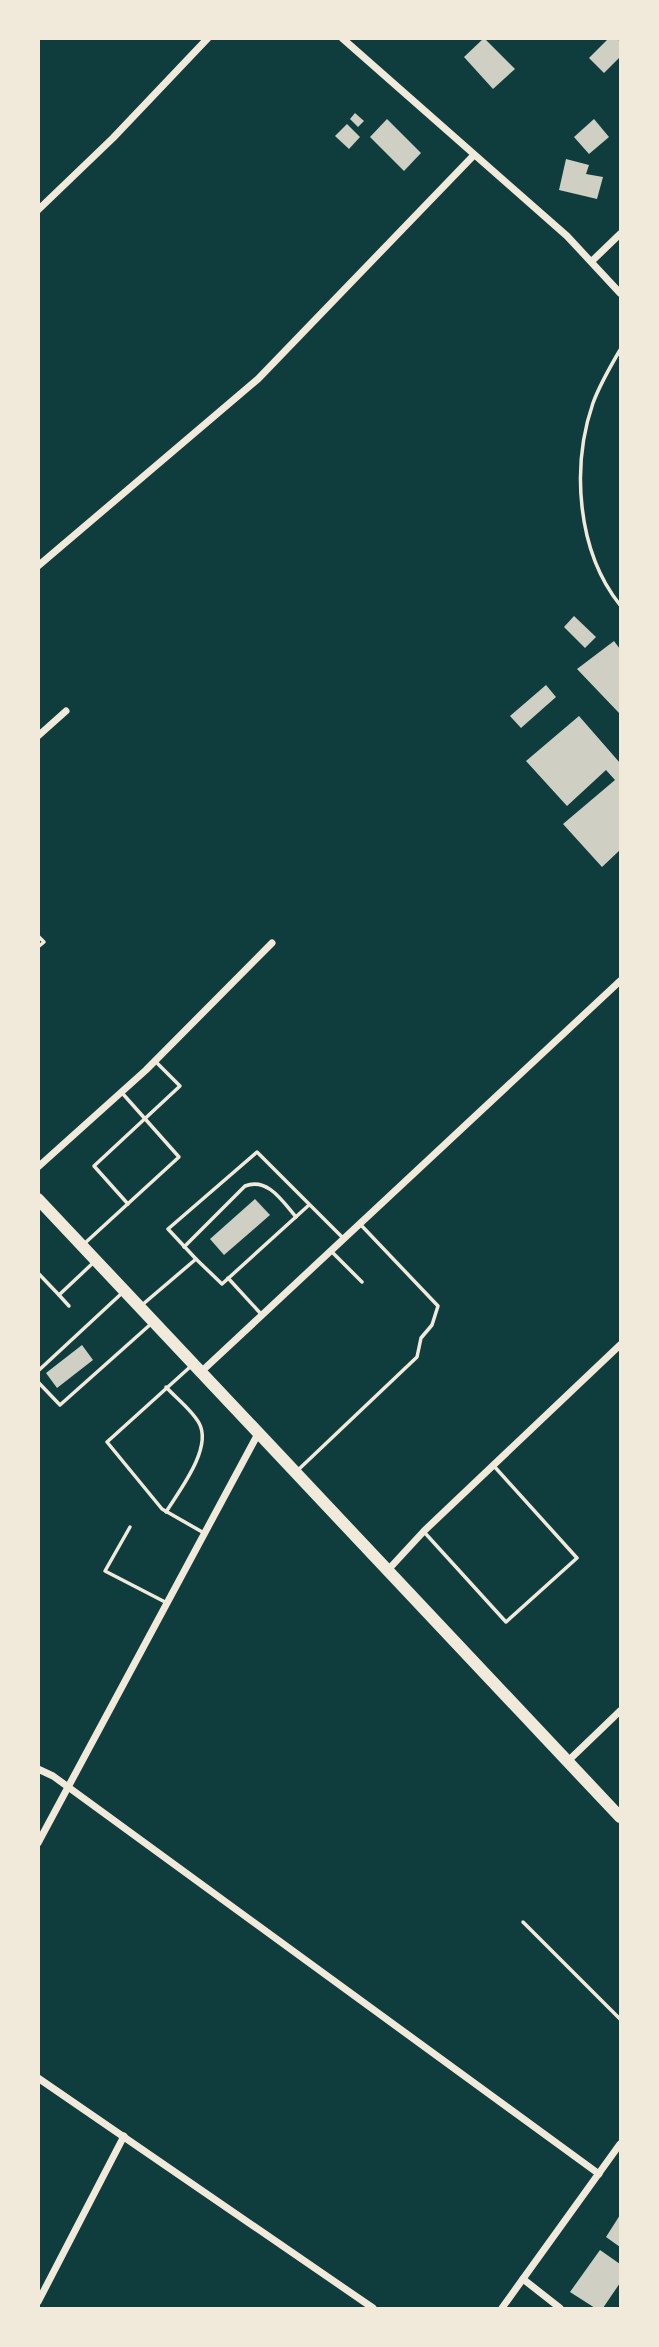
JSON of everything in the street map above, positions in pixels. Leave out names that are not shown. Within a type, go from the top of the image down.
[{"type":"main road","points":[[40,1204],[83,1245],[621,1817]]},
{"type":"street","points":[[38,210],[113,138],[208,38]]},
{"type":"street","points":[[342,38],[567,236],[621,293]]},
{"type":"street","points":[[38,566],[258,379],[474,155]]},
{"type":"street","points":[[592,261],[621,234]]},
{"type":"street","points":[[38,736],[66,711]]},
{"type":"street","points":[[38,1167],[155,1061],[272,943]]},
{"type":"street","points":[[198,1367],[262,1315],[621,981]]},
{"type":"street","points":[[388,1570],[424,1531],[621,1345]]},
{"type":"street","points":[[38,1843],[169,1604],[259,1432]]},
{"type":"street","points":[[568,1761],[621,1711]]},
{"type":"street","points":[[38,1769],[68,1788],[598,2174]]},
{"type":"street","points":[[38,2078],[373,2308]]},
{"type":"street","points":[[38,2302],[124,2136]]},
{"type":"street","points":[[502,2308],[621,2144]]},
{"type":"street","points":[[523,2279],[560,2308]]},
{"type":"lane","points":[[620,602],[593,554],[581,494],[581,465],[584,437],[593,405],[601,384],[621,351]]},
{"type":"lane","points":[[38,936],[44,942],[38,947]]},
{"type":"lane","points":[[128,1204],[94,1166],[180,1086],[155,1061]]},
{"type":"lane","points":[[83,1245],[179,1157],[121,1092]]},
{"type":"lane","points":[[309,1205],[222,1284],[168,1229],[257,1152],[344,1239]]},
{"type":"lane","points":[[184,1247],[250,1184],[261,1184],[271,1189],[296,1217]]},
{"type":"lane","points":[[296,1471],[417,1357],[421,1338],[432,1325],[438,1306],[360,1224]]},
{"type":"lane","points":[[331,1251],[362,1282]]},
{"type":"lane","points":[[140,1306],[196,1259]]},
{"type":"lane","points":[[59,1295],[97,1260]]},
{"type":"lane","points":[[38,1273],[69,1306]]},
{"type":"lane","points":[[228,1278],[262,1315]]},
{"type":"lane","points":[[38,1371],[126,1291]]},
{"type":"lane","points":[[38,1382],[60,1405],[154,1321]]},
{"type":"lane","points":[[198,1367],[166,1387],[107,1442],[166,1512],[206,1534]]},
{"type":"lane","points":[[166,1387],[200,1424],[203,1438],[202,1451],[166,1512]]},
{"type":"lane","points":[[424,1531],[506,1622],[578,1558],[494,1465]]},
{"type":"lane","points":[[131,1527],[106,1571],[169,1604]]},
{"type":"lane","points":[[523,1922],[621,2018]]},
{"type":"building","points":[[484,38],[515,69],[493,89],[464,57]]},
{"type":"building","points":[[609,38],[617,38],[620,42],[620,57],[604,73],[589,58]]},
{"type":"building","points":[[355,113],[364,121],[358,127],[350,119]]},
{"type":"building","points":[[387,119],[421,153],[404,171],[370,137]]},
{"type":"building","points":[[594,119],[609,137],[589,154],[574,137]]},
{"type":"building","points":[[347,124],[360,137],[349,149],[335,136]]},
{"type":"building","points":[[566,159],[589,165],[586,174],[603,177],[597,199],[559,190]]},
{"type":"building","points":[[574,616],[596,637],[585,648],[564,627]]},
{"type":"building","points":[[614,641],[620,649],[620,714],[577,669]]},
{"type":"building","points":[[546,685],[556,697],[521,728],[510,716]]},
{"type":"building","points":[[579,716],[620,763],[620,850],[602,867],[563,824],[615,780],[606,770],[567,806],[526,761]]},
{"type":"building","points":[[255,1199],[270,1215],[224,1255],[210,1239]]},
{"type":"building","points":[[82,1345],[93,1360],[57,1388],[46,1373]]},
{"type":"building","points":[[620,2215],[620,2247],[606,2237]]},
{"type":"building","points":[[600,2250],[620,2264],[620,2283],[603,2308],[595,2308],[570,2292]]}]
